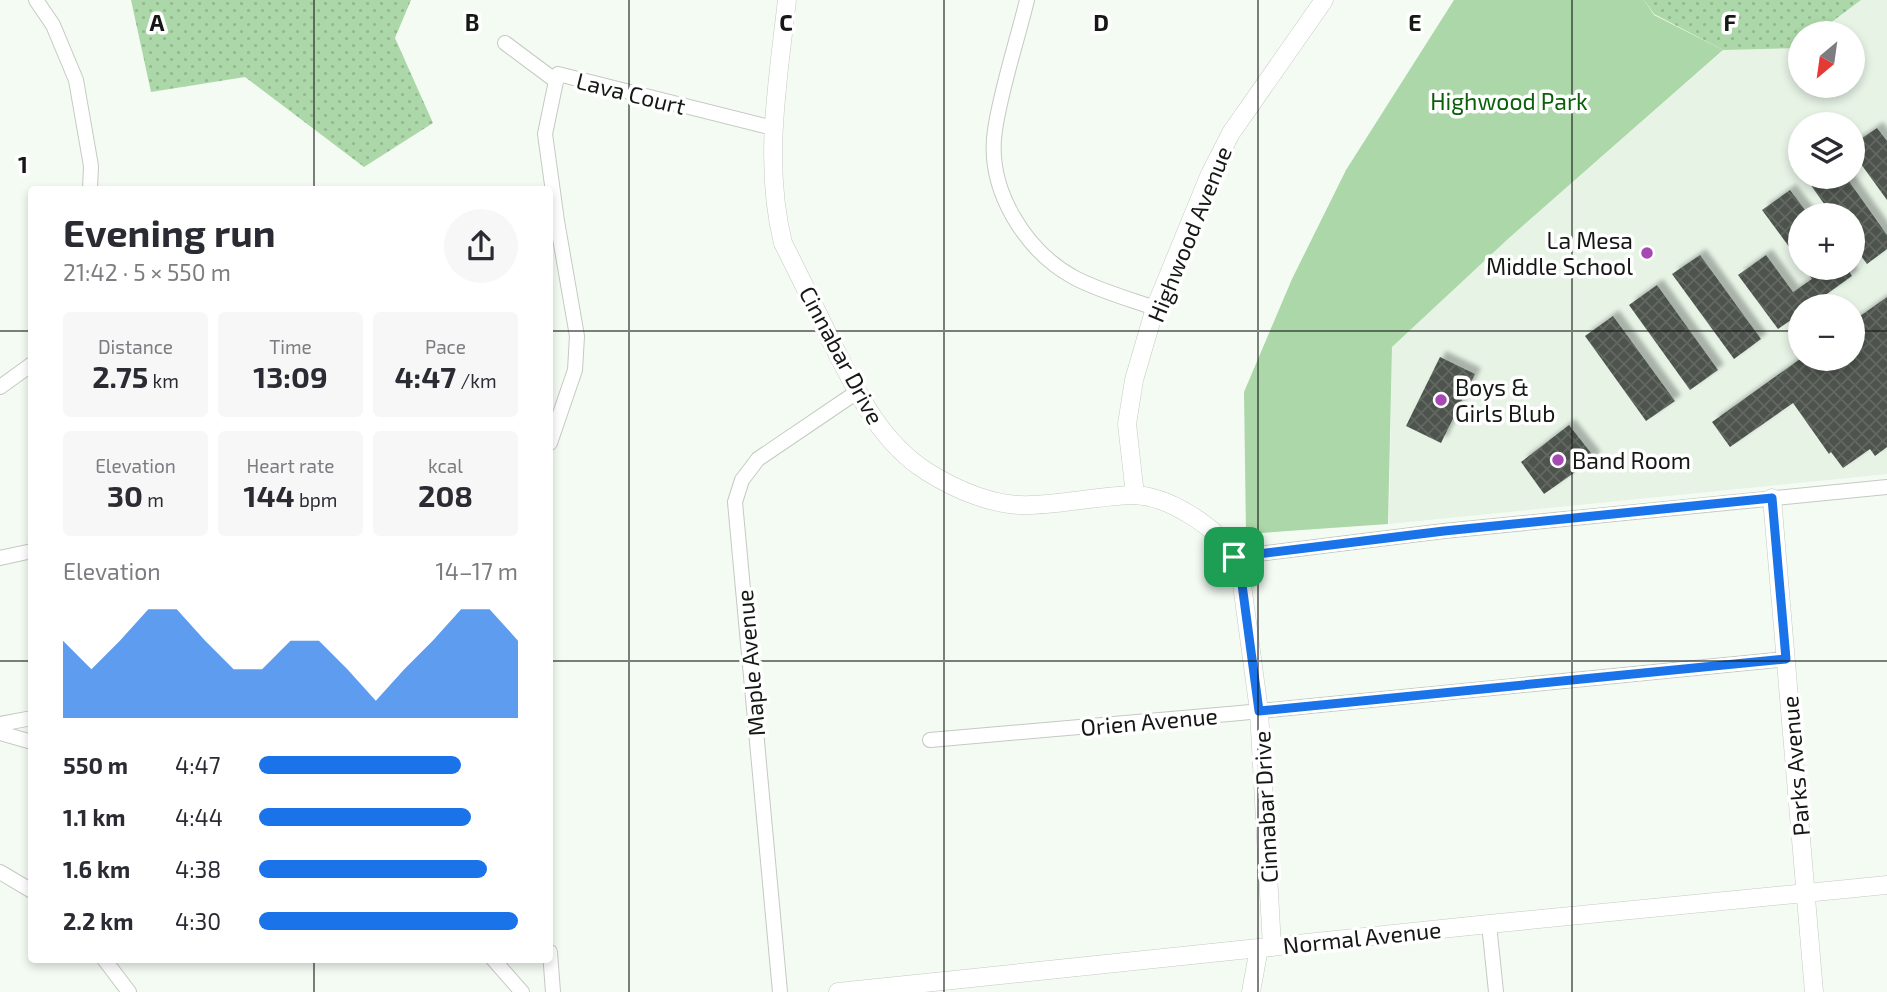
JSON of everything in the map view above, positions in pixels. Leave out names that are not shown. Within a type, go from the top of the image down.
[{"type":"street","points":[[36,0],[53,25],[76,80],[90,166],[90,186]]},
{"type":"street","name":"Cinnabar Drive","points":[[787,0],[773,128],[777,220],[783,243],[857,391],[876,423],[906,456],[925,470],[964,491],[985,498],[1030,505],[1135,495],[1164,503],[1191,516],[1220,538],[1234,557],[1241,577],[1259,711],[1265,948],[1251,992]]},
{"type":"street","points":[[1027,0],[995,131],[996,167],[1006,201],[1023,232],[1059,268],[1090,285],[1156,308]]},
{"type":"street","name":"Highwood Avenue","points":[[1135,495],[1127,424],[1134,380],[1156,308],[1210,174],[1231,133],[1324,0]]},
{"type":"street","name":"Lava Court","points":[[505,43],[556,81],[558,74],[773,128]]},
{"type":"street","points":[[552,186],[545,134],[556,81]]},
{"type":"street","points":[[553,191],[577,336],[575,370],[553,434]]},
{"type":"street","points":[[0,387],[28,367]]},
{"type":"street","name":"Maple Avenue","points":[[780,992],[735,502],[742,480],[758,459],[857,391]]},
{"type":"street","points":[[1234,557],[1444,531],[1887,487]]},
{"type":"street","name":"Parks Avenue","points":[[1772,498],[1814,992]]},
{"type":"street","points":[[0,558],[28,552]]},
{"type":"street","name":"Orien Avenue","points":[[930,740],[1259,711],[1786,659]]},
{"type":"street","points":[[0,724],[28,719]]},
{"type":"street","points":[[0,733],[28,740]]},
{"type":"street","points":[[0,872],[28,889]]},
{"type":"street","name":"Normal Avenue","points":[[838,992],[1887,885]]},
{"type":"street","points":[[1489,924],[1496,992]]},
{"type":"street","points":[[107,963],[129,992]]},
{"type":"street","points":[[497,963],[522,992]]},
{"type":"street","points":[[551,963],[554,992]]},
{"type":"shaded area","name":"La Mesa Middle School","points":[[1861,0],[1887,0],[1887,474],[1389,524],[1392,347],[1509,238],[1725,49],[1788,47],[1788,98],[1866,98],[1866,21],[1833,21]]},
{"type":"green space","points":[[131,0],[411,0],[395,38],[433,123],[364,167],[245,77],[151,92]]},
{"type":"green space","name":"Highwood Park","points":[[1454,0],[1644,0],[1654,15],[1723,50],[1509,238],[1392,347],[1388,524],[1246,534],[1244,392],[1292,279],[1346,170]]},
{"type":"green space","points":[[1644,0],[1861,0],[1833,21],[1788,21],[1788,48],[1723,50],[1654,14]]},
{"type":"building","points":[[1877,128],[1887,141],[1887,200],[1865,170],[1865,136]]},
{"type":"building","points":[[1814,189],[1854,189],[1864,203],[1823,203]]},
{"type":"building","points":[[1790,190],[1800,203],[1788,203],[1788,245],[1762,210]]},
{"type":"building","points":[[1865,204],[1887,235],[1887,249],[1867,264]]},
{"type":"building","points":[[1700,255],[1761,339],[1734,359],[1672,274]]},
{"type":"building","points":[[1766,255],[1793,292],[1811,280],[1846,280],[1827,294],[1788,294],[1788,322],[1778,329],[1738,275]]},
{"type":"building","points":[[1657,285],[1718,370],[1690,390],[1629,305]]},
{"type":"building","points":[[1887,297],[1887,447],[1875,456],[1870,449],[1843,468],[1831,452],[1829,454],[1793,403],[1730,447],[1712,422],[1788,368],[1788,371],[1865,371],[1865,313]]},
{"type":"building","points":[[1613,316],[1675,401],[1646,421],[1585,336]]},
{"type":"building","name":"Boys & Girls Blub","points":[[1440,357],[1475,374],[1441,443],[1406,426]]},
{"type":"building","name":"Band Room","points":[[1569,425],[1595,458],[1544,494],[1521,462]]},
{"type":"place","name":"La Mesa Middle School","points":[[1647,253]]},
{"type":"place","name":"Boys & Girls Blub","points":[[1441,400]]},
{"type":"place","name":"Band Room","points":[[1558,460]]},
{"type":"route","points":[[1772,498],[1786,659],[1259,711],[1241,577],[1234,557],[1444,531],[1772,498]]}]
